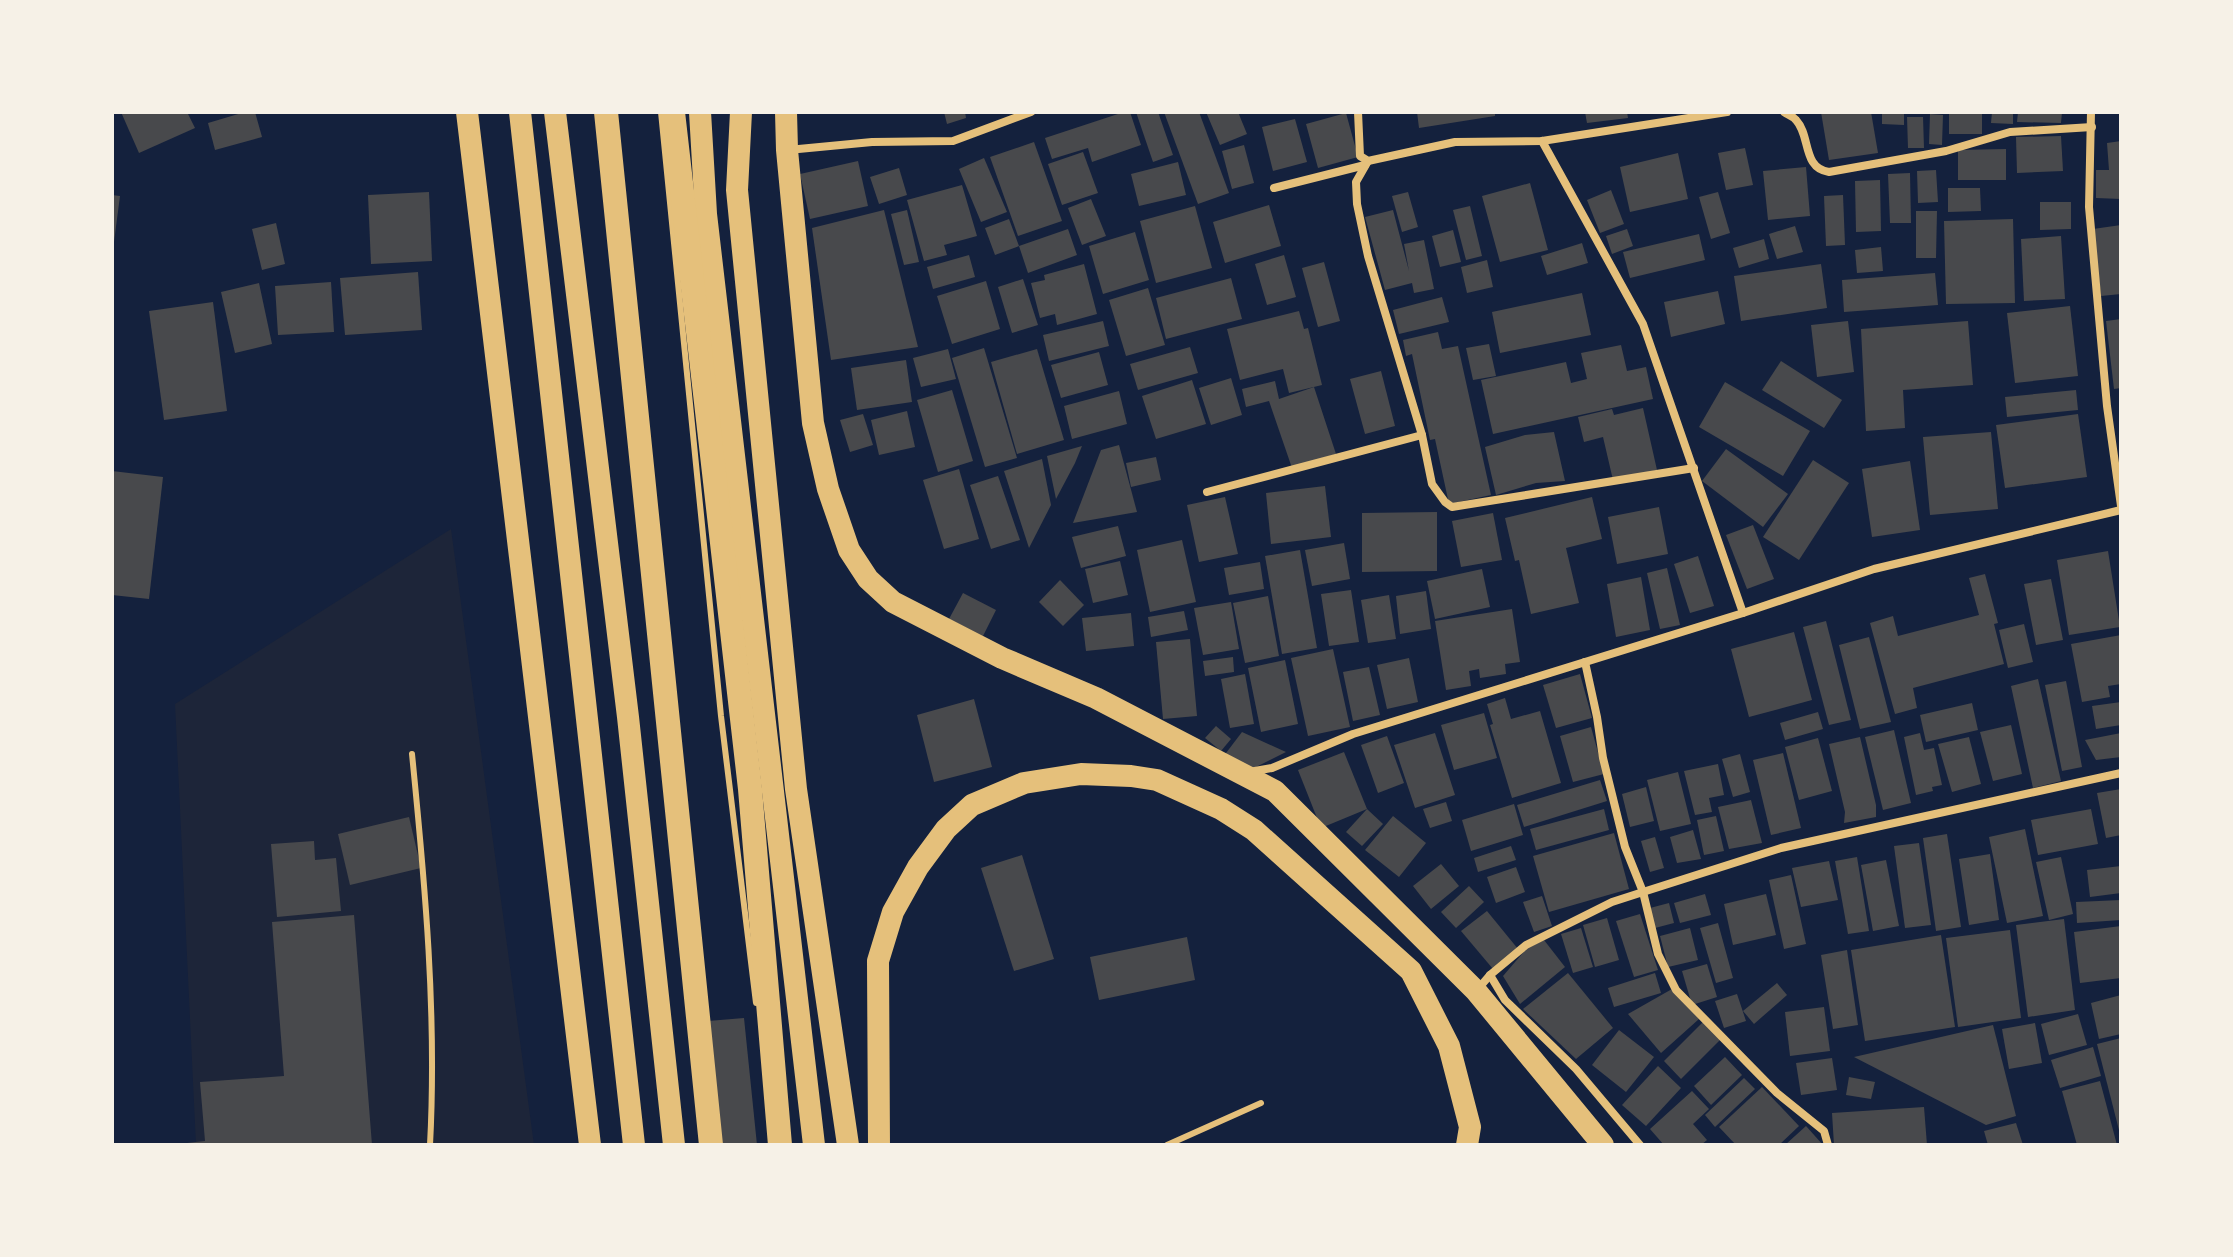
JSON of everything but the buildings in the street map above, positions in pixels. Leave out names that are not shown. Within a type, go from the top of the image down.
[{"type":"highway","points":[[467,112],[590,1145]]},
{"type":"highway","points":[[520,112],[634,1145]]},
{"type":"highway","points":[[555,112],[626,702],[674,1145]]},
{"type":"highway","points":[[606,112],[711,1145]]},
{"type":"highway","points":[[673,112],[750,789],[780,1145]]},
{"type":"highway","points":[[700,112],[706,214],[814,1145]]},
{"type":"highway","points":[[741,112],[737,190],[796,789],[848,1145]]},
{"type":"highway","points":[[786,112],[813,423],[828,489],[849,550],[868,579],[893,602],[1002,658],[1096,698],[1275,791],[1483,983],[1603,1145]]},
{"type":"highway","points":[[879,1145],[878,961],[893,912],[918,867],[946,829],[972,805],[1024,783],[1081,774],[1157,780],[1197,796],[1254,830],[1411,971],[1449,1046],[1470,1127],[1467,1145]]},
{"type":"street","points":[[1358,112],[1360,156],[1366,163]]},
{"type":"street","points":[[1274,188],[1455,142],[1542,141],[1727,112]]},
{"type":"street","points":[[1784,112],[1797,121],[1813,166],[1829,172],[1946,151],[2010,132],[2092,127]]},
{"type":"street","points":[[1241,774],[1272,768],[1353,734],[1874,569],[2121,508],[2107,406],[2089,207],[2091,112]]},
{"type":"street","points":[[787,150],[872,142],[953,141],[1027,113]]},
{"type":"street","points":[[1542,141],[1643,324],[1743,613]]},
{"type":"street","points":[[1366,163],[1356,182],[1368,256],[1422,435],[1432,484],[1445,502],[1452,507],[1694,468]]},
{"type":"street","points":[[1207,492],[1422,435]]},
{"type":"street","points":[[1585,662],[1621,832],[1643,892],[1658,954],[1676,990],[1777,1093],[1824,1131],[1828,1145]]},
{"type":"street","points":[[1640,1145],[1576,1069],[1505,1000],[1483,983],[1526,945],[1612,902],[1781,848],[2121,773]]},
{"type":"lane","points":[[661,112],[721,716],[757,1010]]},
{"type":"lane","points":[[612,254],[703,1145]]},
{"type":"lane","points":[[412,754],[425,883],[432,1039],[430,1145]]},
{"type":"lane","points":[[1167,1145],[1261,1103]]},
{"type":"shaded area","points":[[451,529],[534,1145],[196,1145],[175,704]]}]
